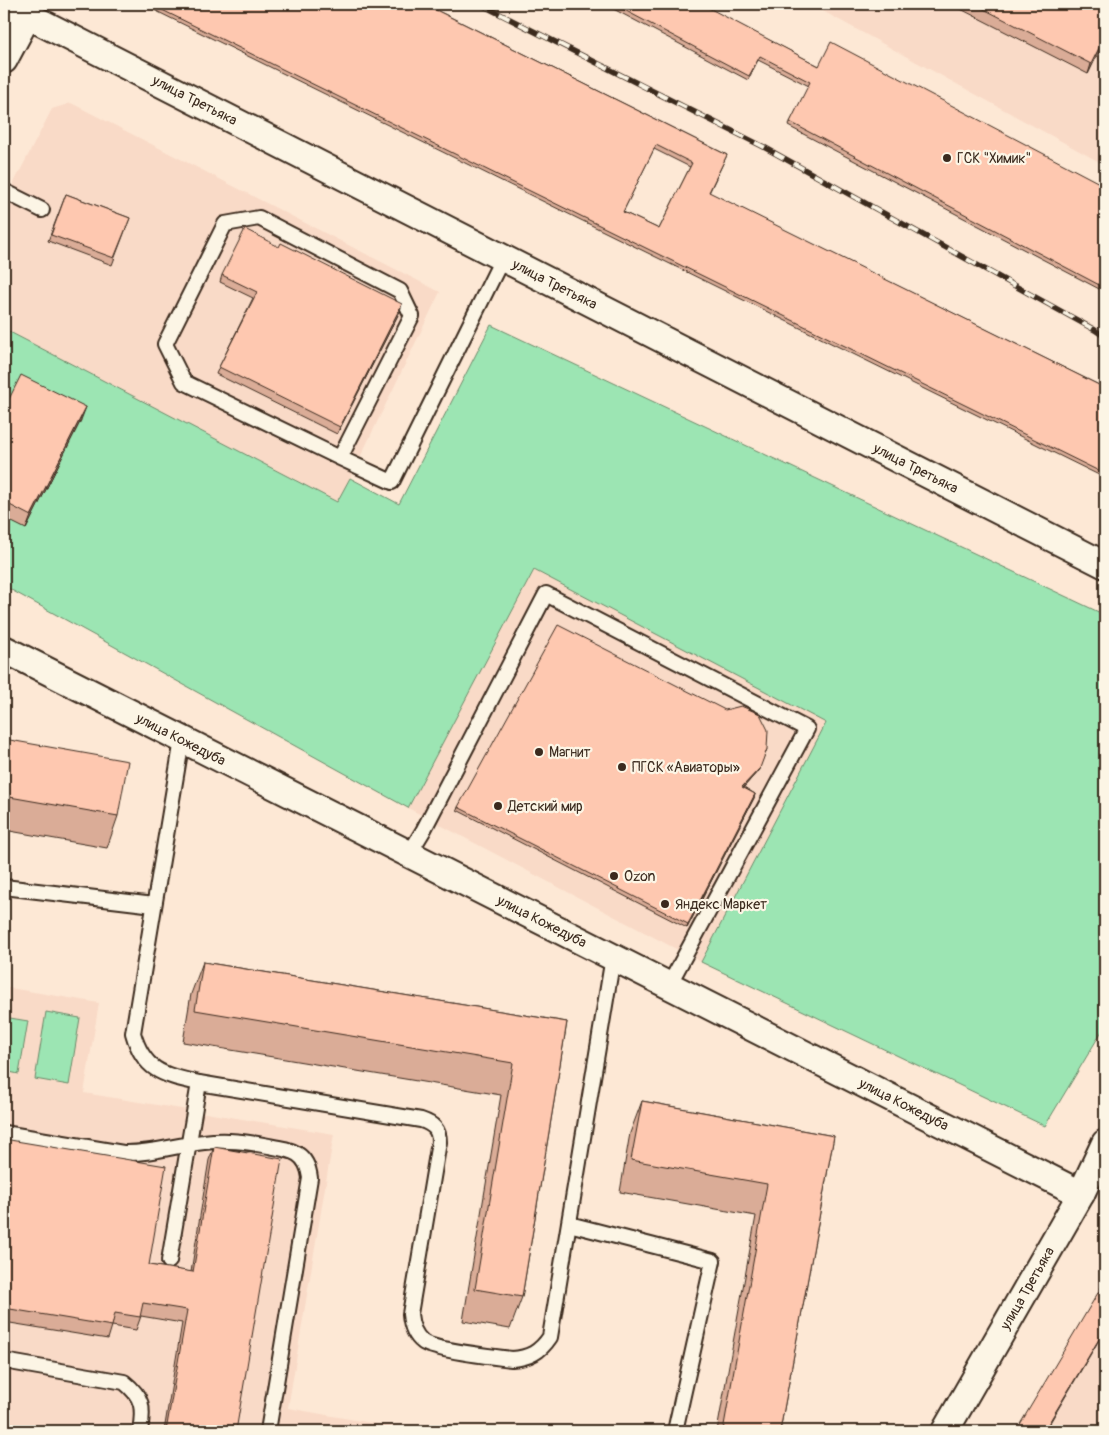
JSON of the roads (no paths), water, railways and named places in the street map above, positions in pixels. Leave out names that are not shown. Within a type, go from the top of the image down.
[{"type":"street","points":[[4,60],[16,9]]},
{"type":"street","name":"улица Третьяка","points":[[16,9],[1105,565]]},
{"type":"street","name":"улица Кожедуба","points":[[4,649],[1081,1194]]},
{"type":"street","name":"улица Третьяка","points":[[945,1431],[1081,1194],[1105,1142]]},
{"type":"lane","points":[[4,191],[42,210]]},
{"type":"lane","points":[[340,458],[412,316],[400,291],[259,218],[225,224],[165,344],[184,382],[340,458],[392,482],[503,258]]},
{"type":"lane","points":[[409,854],[423,831],[546,594],[807,729],[669,985]]},
{"type":"lane","points":[[182,740],[133,1033],[137,1048],[144,1059],[157,1071],[177,1078],[421,1120],[436,1128],[439,1134],[439,1142],[410,1314],[413,1330],[424,1343],[436,1347],[512,1359],[529,1356],[544,1346],[550,1337],[614,957]]},
{"type":"lane","points":[[4,887],[154,905]]},
{"type":"lane","points":[[169,1261],[199,1083]]},
{"type":"lane","points":[[4,1133],[123,1153],[155,1152],[189,1144],[235,1140],[288,1149],[298,1154],[305,1161],[309,1168],[310,1178],[268,1431]]},
{"type":"lane","points":[[569,1224],[713,1261],[675,1431]]},
{"type":"lane","points":[[4,1361],[124,1382],[134,1390],[141,1401],[142,1417],[140,1431]]},
{"type":"railway","points":[[480,4],[762,146],[1105,337]]},
{"type":"place","name":"ГСК \"Химик\"","points":[[947,158]]},
{"type":"place","name":"Магнит","points":[[539,752]]},
{"type":"place","name":"ПГСК «Авиаторы»","points":[[622,767]]},
{"type":"place","name":"Детский мир","points":[[498,806]]},
{"type":"place","name":"Ozon","points":[[614,876]]},
{"type":"place","name":"Яндекс Маркет","points":[[665,904]]}]
